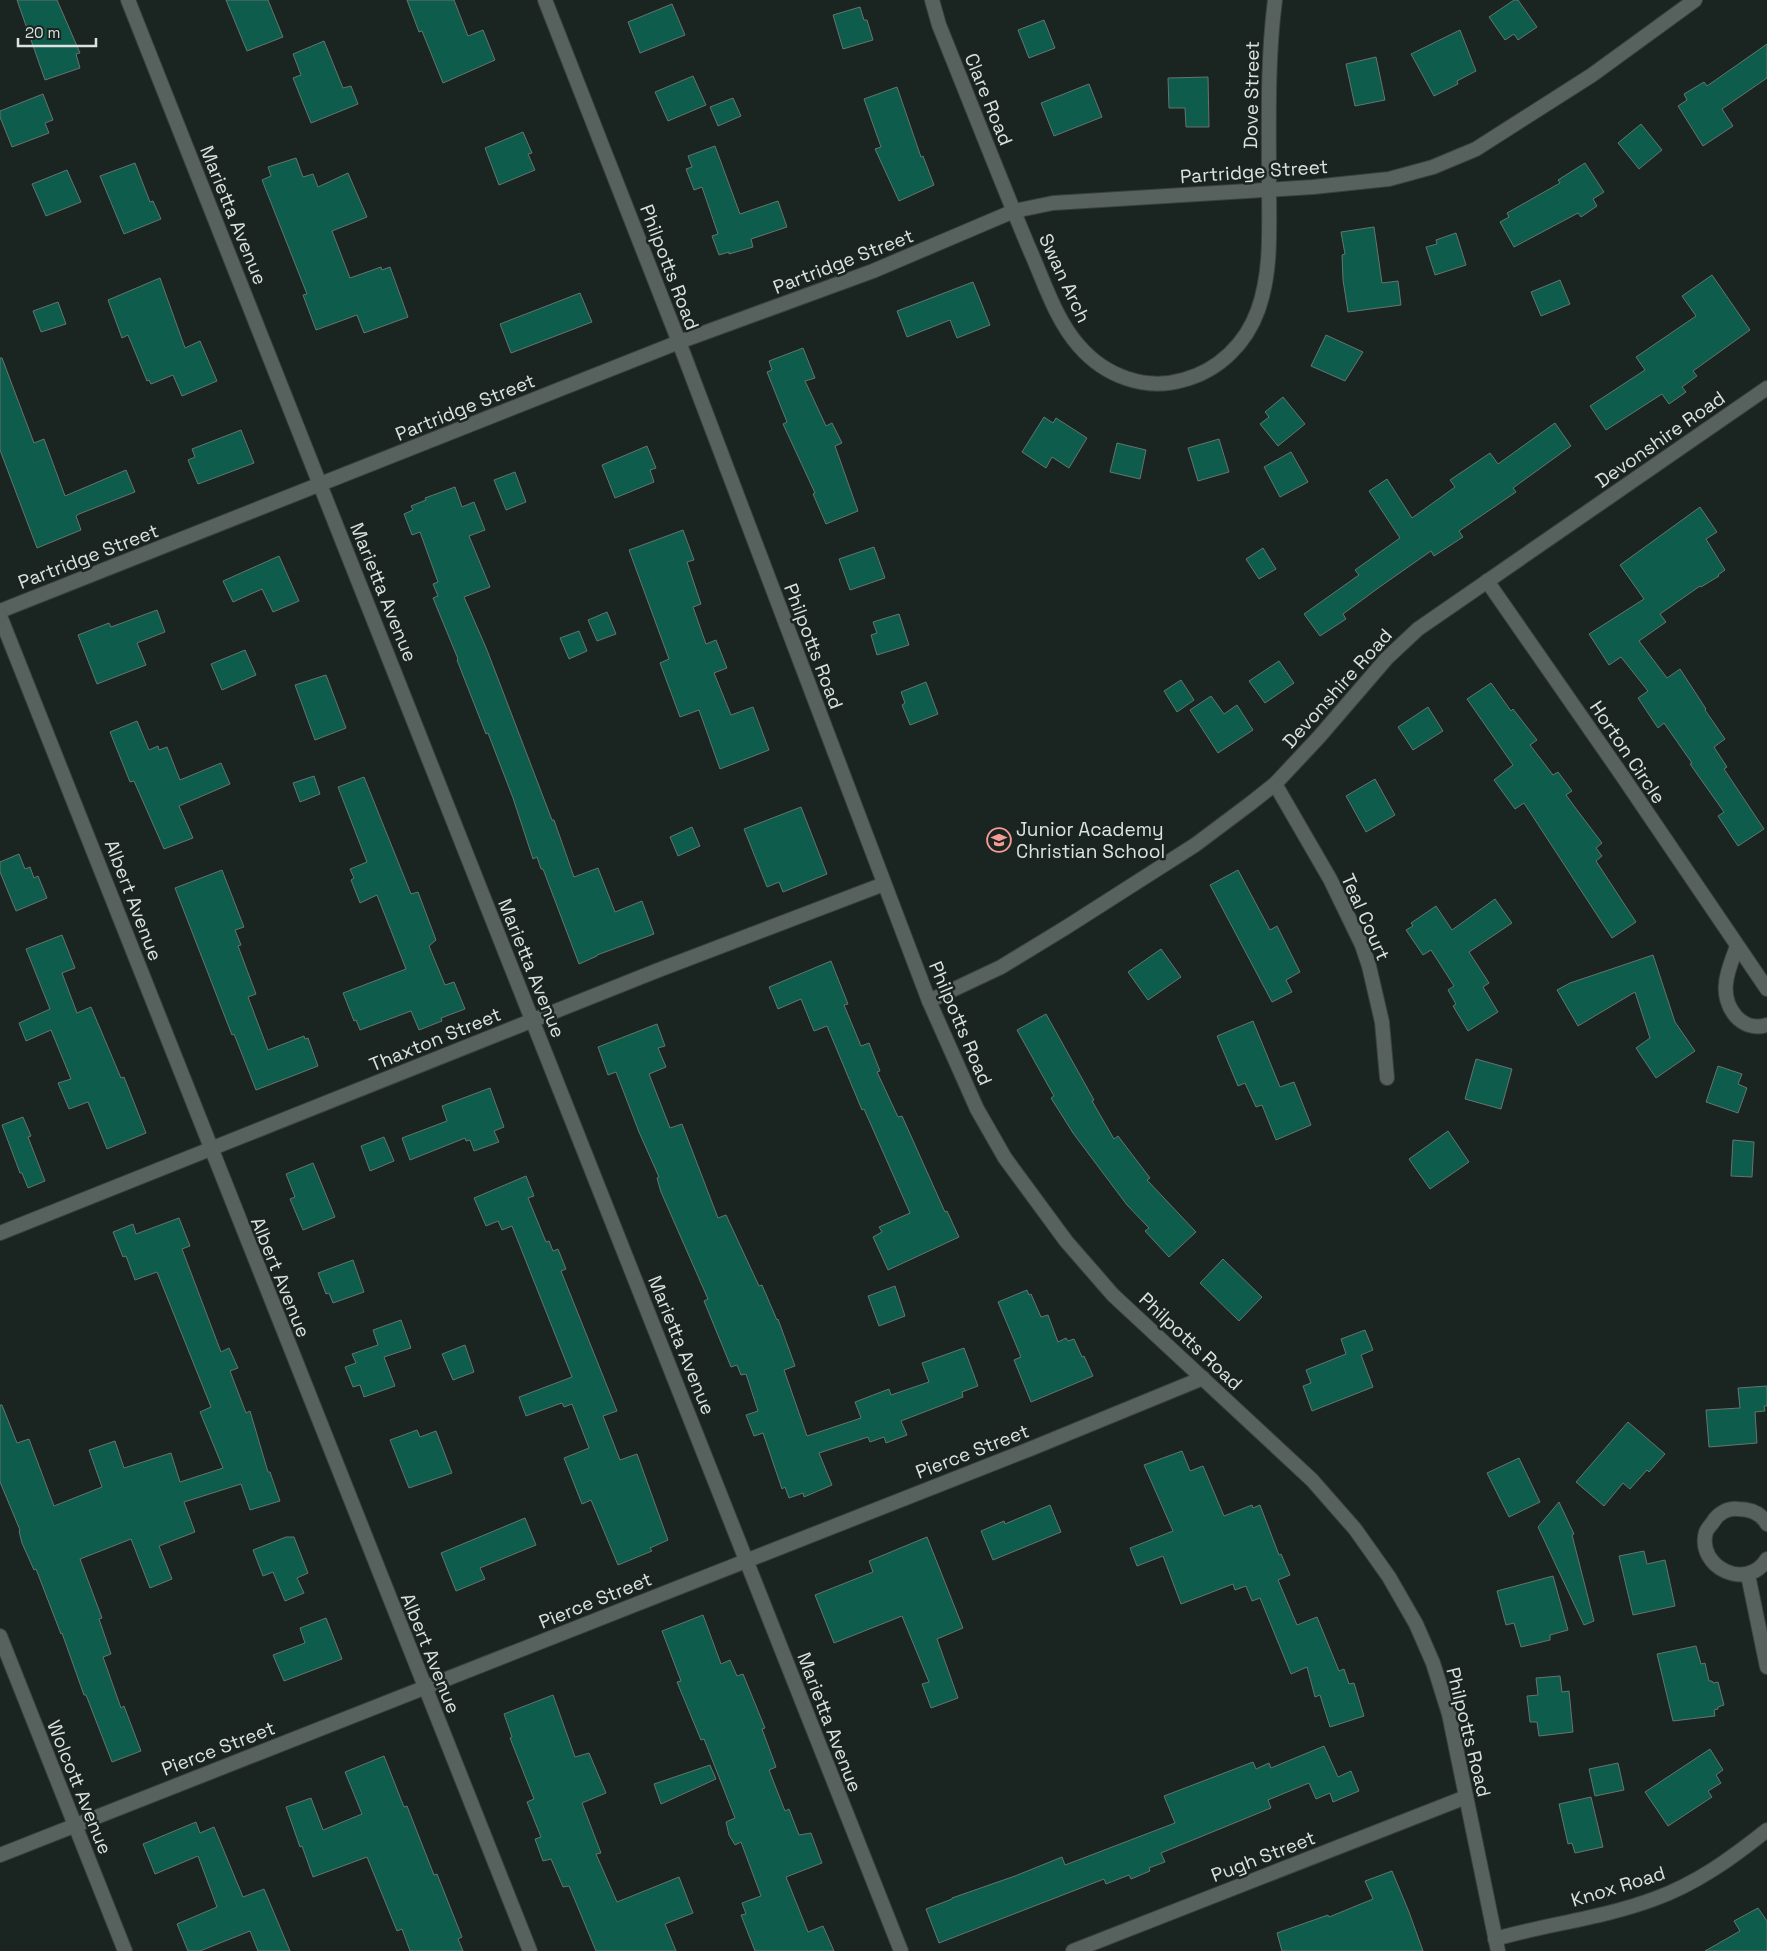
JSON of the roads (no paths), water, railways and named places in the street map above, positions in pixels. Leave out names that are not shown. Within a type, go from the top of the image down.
[{"type":"street","name":"Marietta Avenue","points":[[128,0],[901,1951]]},
{"type":"street","name":"Philpotts Road","points":[[544,0],[679,342],[929,1002],[977,1109],[1005,1158],[1066,1241],[1113,1295],[1312,1480],[1356,1529],[1389,1577],[1416,1624],[1433,1663],[1449,1714],[1497,1945]]},
{"type":"street","name":"Clare Road","points":[[932,0],[939,25],[1014,211]]},
{"type":"street","name":"Dove Street","points":[[1269,190],[1269,63],[1275,0]]},
{"type":"street","name":"Partridge Street","points":[[0,611],[679,342],[873,271],[1014,211],[1053,203],[1313,188],[1389,179],[1433,167],[1476,150],[1592,75],[1696,0]]},
{"type":"street","name":"Swan Arch","points":[[1014,211],[1061,322],[1080,347],[1104,368],[1125,379],[1148,384],[1182,381],[1209,371],[1228,356],[1244,336],[1257,312],[1265,285],[1269,234],[1269,190]]},
{"type":"street","name":"Devonshire Road","points":[[929,1002],[1000,967],[1195,845],[1275,784],[1320,737],[1387,658],[1418,629],[1767,389]]},
{"type":"street","name":"Horton Circle","points":[[1487,581],[1767,989]]},
{"type":"street","name":"Albert Avenue","points":[[0,616],[530,1951]]},
{"type":"street","name":"Teal Court","points":[[1275,784],[1330,880],[1362,945],[1382,1022],[1387,1078]]},
{"type":"street","name":"Thaxton Street","points":[[0,1233],[533,1020],[884,884]]},
{"type":"street","points":[[1737,946],[1726,983],[1727,1001],[1732,1012],[1741,1022],[1754,1027],[1767,1025]]},
{"type":"street","name":"Pierce Street","points":[[0,1855],[1030,1449],[1203,1378]]},
{"type":"street","points":[[1767,1524],[1764,1518],[1749,1509],[1731,1508],[1716,1517],[1706,1532],[1706,1550],[1715,1565],[1730,1574],[1748,1575],[1763,1566],[1767,1559]]},
{"type":"street","points":[[1748,1575],[1767,1666]]},
{"type":"street","name":"Wolcott Avenue","points":[[0,1636],[125,1951]]},
{"type":"street","name":"Pugh Street","points":[[1073,1951],[1466,1797]]},
{"type":"street","name":"Knox Road","points":[[1497,1945],[1655,1899],[1689,1884],[1728,1860],[1767,1830]]},
{"type":"place","name":"Junior Academy Christian School","points":[[999,840]]}]
